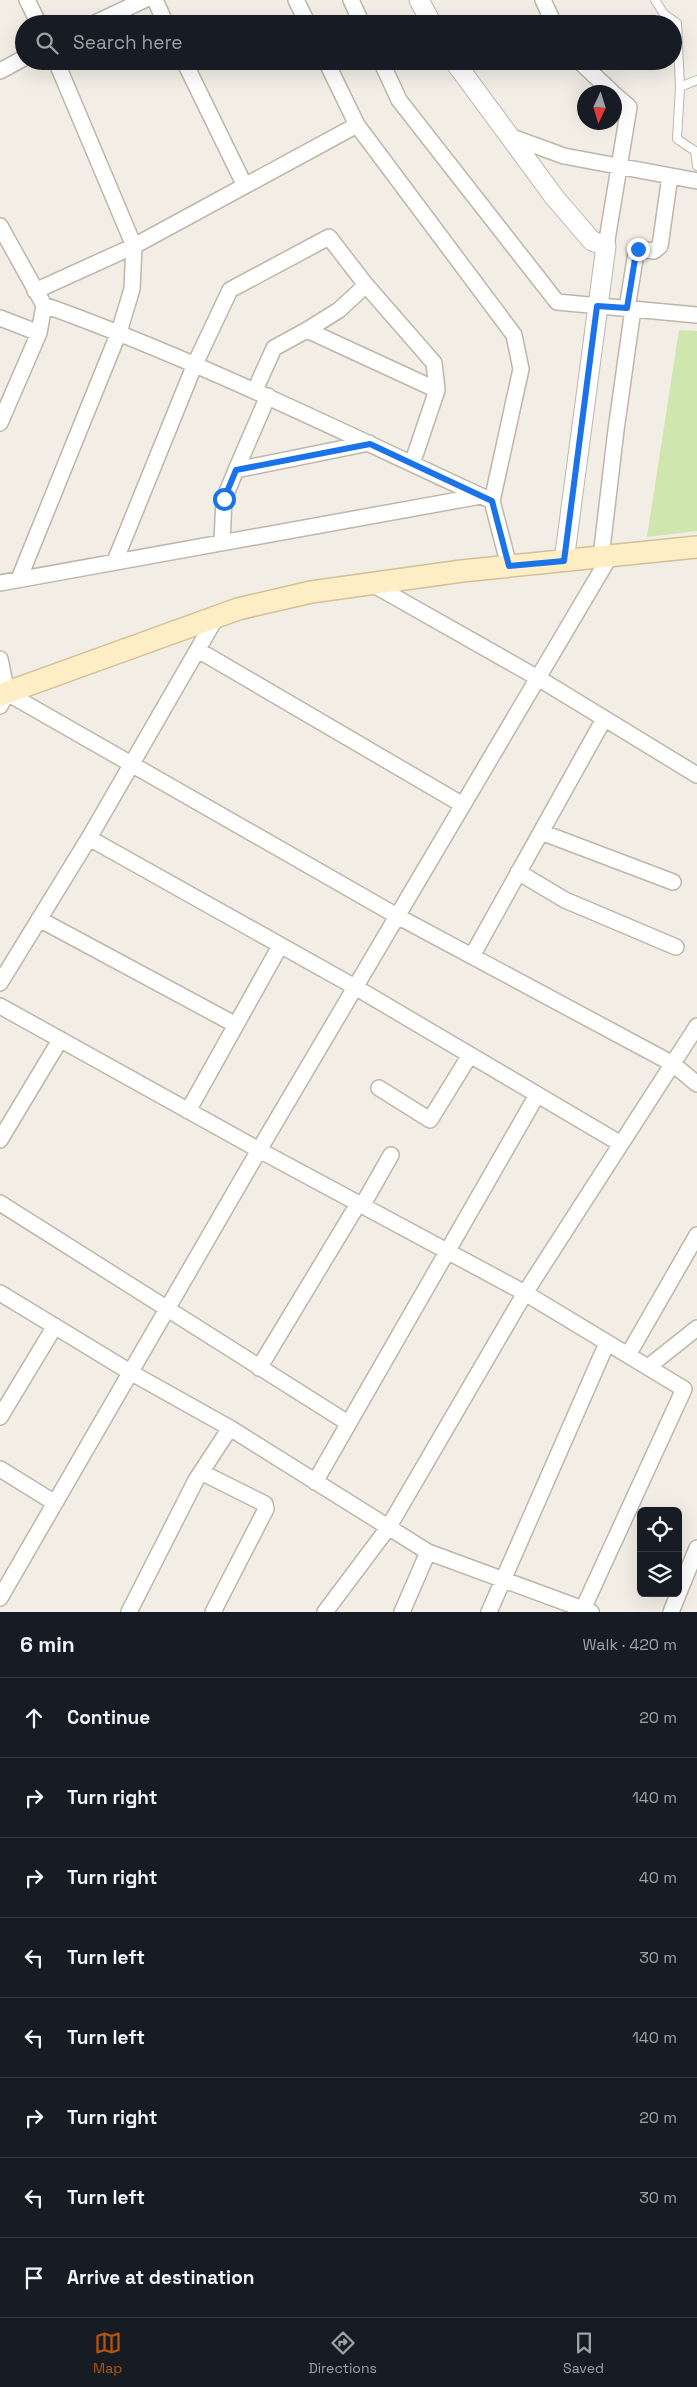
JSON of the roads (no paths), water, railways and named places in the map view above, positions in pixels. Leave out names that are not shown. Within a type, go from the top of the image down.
[{"type":"main road","points":[[2,698],[217,616],[238,609],[310,592],[509,566],[697,547]]},
{"type":"street","points":[[27,0],[34,15]]},
{"type":"street","points":[[113,15],[144,0]]},
{"type":"street","points":[[155,0],[162,15]]},
{"type":"street","points":[[296,0],[304,15]]},
{"type":"street","points":[[351,0],[358,15]]},
{"type":"street","points":[[419,0],[427,15]]},
{"type":"street","points":[[543,0],[550,15]]},
{"type":"street","points":[[0,72],[15,63]]},
{"type":"street","points":[[19,579],[119,332],[132,289],[134,246],[60,70]]},
{"type":"street","points":[[188,70],[244,184]]},
{"type":"street","points":[[330,70],[357,125],[514,335],[522,368],[487,498],[509,566]]},
{"type":"street","points":[[384,70],[399,100],[557,302],[697,315]]},
{"type":"street","points":[[461,70],[531,168],[592,241],[606,246]]},
{"type":"street","points":[[589,70],[605,85]]},
{"type":"street","points":[[564,561],[597,306],[629,107],[622,100]]},
{"type":"street","points":[[35,291],[134,246],[244,184],[357,125]]},
{"type":"street","points":[[509,136],[564,156],[697,181]]},
{"type":"street","points":[[0,1598],[259,1150],[538,678],[606,557],[616,430],[636,253],[638,249],[654,251],[660,246],[670,176]]},
{"type":"street","points":[[0,226],[44,305],[119,332],[262,393],[487,498]]},
{"type":"street","points":[[115,561],[194,364],[230,290],[329,237],[366,285],[434,363],[437,390],[412,464]]},
{"type":"street","points":[[222,542],[224,499],[236,470],[262,393],[274,348],[339,310],[366,285]]},
{"type":"street","points":[[0,423],[4,401],[39,333],[44,305]]},
{"type":"street","points":[[0,318],[39,333]]},
{"type":"street","points":[[307,330],[437,390]]},
{"type":"street","points":[[236,470],[370,444]]},
{"type":"street","points":[[0,583],[222,542],[487,498]]},
{"type":"street","points":[[372,584],[538,678],[697,776]]},
{"type":"street","points":[[0,983],[89,838],[217,616]]},
{"type":"street","points":[[198,650],[463,805]]},
{"type":"street","points":[[0,658],[2,698],[132,764],[397,916],[672,1064],[697,1084]]},
{"type":"street","points":[[472,956],[604,719]]},
{"type":"street","points":[[541,832],[673,882]]},
{"type":"street","points":[[89,838],[355,987],[621,1144]]},
{"type":"street","points":[[518,872],[565,900],[676,947]]},
{"type":"street","points":[[39,919],[236,1025]]},
{"type":"street","points":[[188,1111],[280,946]]},
{"type":"street","points":[[0,1006],[259,1150],[525,1293],[691,1392],[585,1611],[428,1552],[230,1428],[130,1372],[0,1293]]},
{"type":"street","points":[[326,1612],[388,1528],[525,1293],[697,1026]]},
{"type":"street","points":[[0,1140],[60,1040]]},
{"type":"street","points":[[379,1088],[430,1120],[470,1055]]},
{"type":"street","points":[[315,1482],[537,1095]]},
{"type":"street","points":[[259,1368],[391,1155]]},
{"type":"street","points":[[0,1203],[166,1310],[348,1423]]},
{"type":"street","points":[[628,1356],[697,1235]]},
{"type":"street","points":[[0,1417],[54,1326]]},
{"type":"street","points":[[648,1367],[697,1328]]},
{"type":"street","points":[[488,1612],[607,1343]]},
{"type":"street","points":[[129,1612],[201,1472],[230,1428]]},
{"type":"street","points":[[0,1469],[55,1502]]},
{"type":"street","points":[[201,1472],[265,1504],[266,1510],[213,1612]]},
{"type":"street","points":[[671,1612],[697,1548]]},
{"type":"street","points":[[402,1612],[428,1552]]},
{"type":"lane","points":[[655,0],[665,15]]},
{"type":"lane","points":[[679,70],[677,139],[695,151],[697,166]]},
{"type":"lane","points":[[680,88],[697,80]]}]
